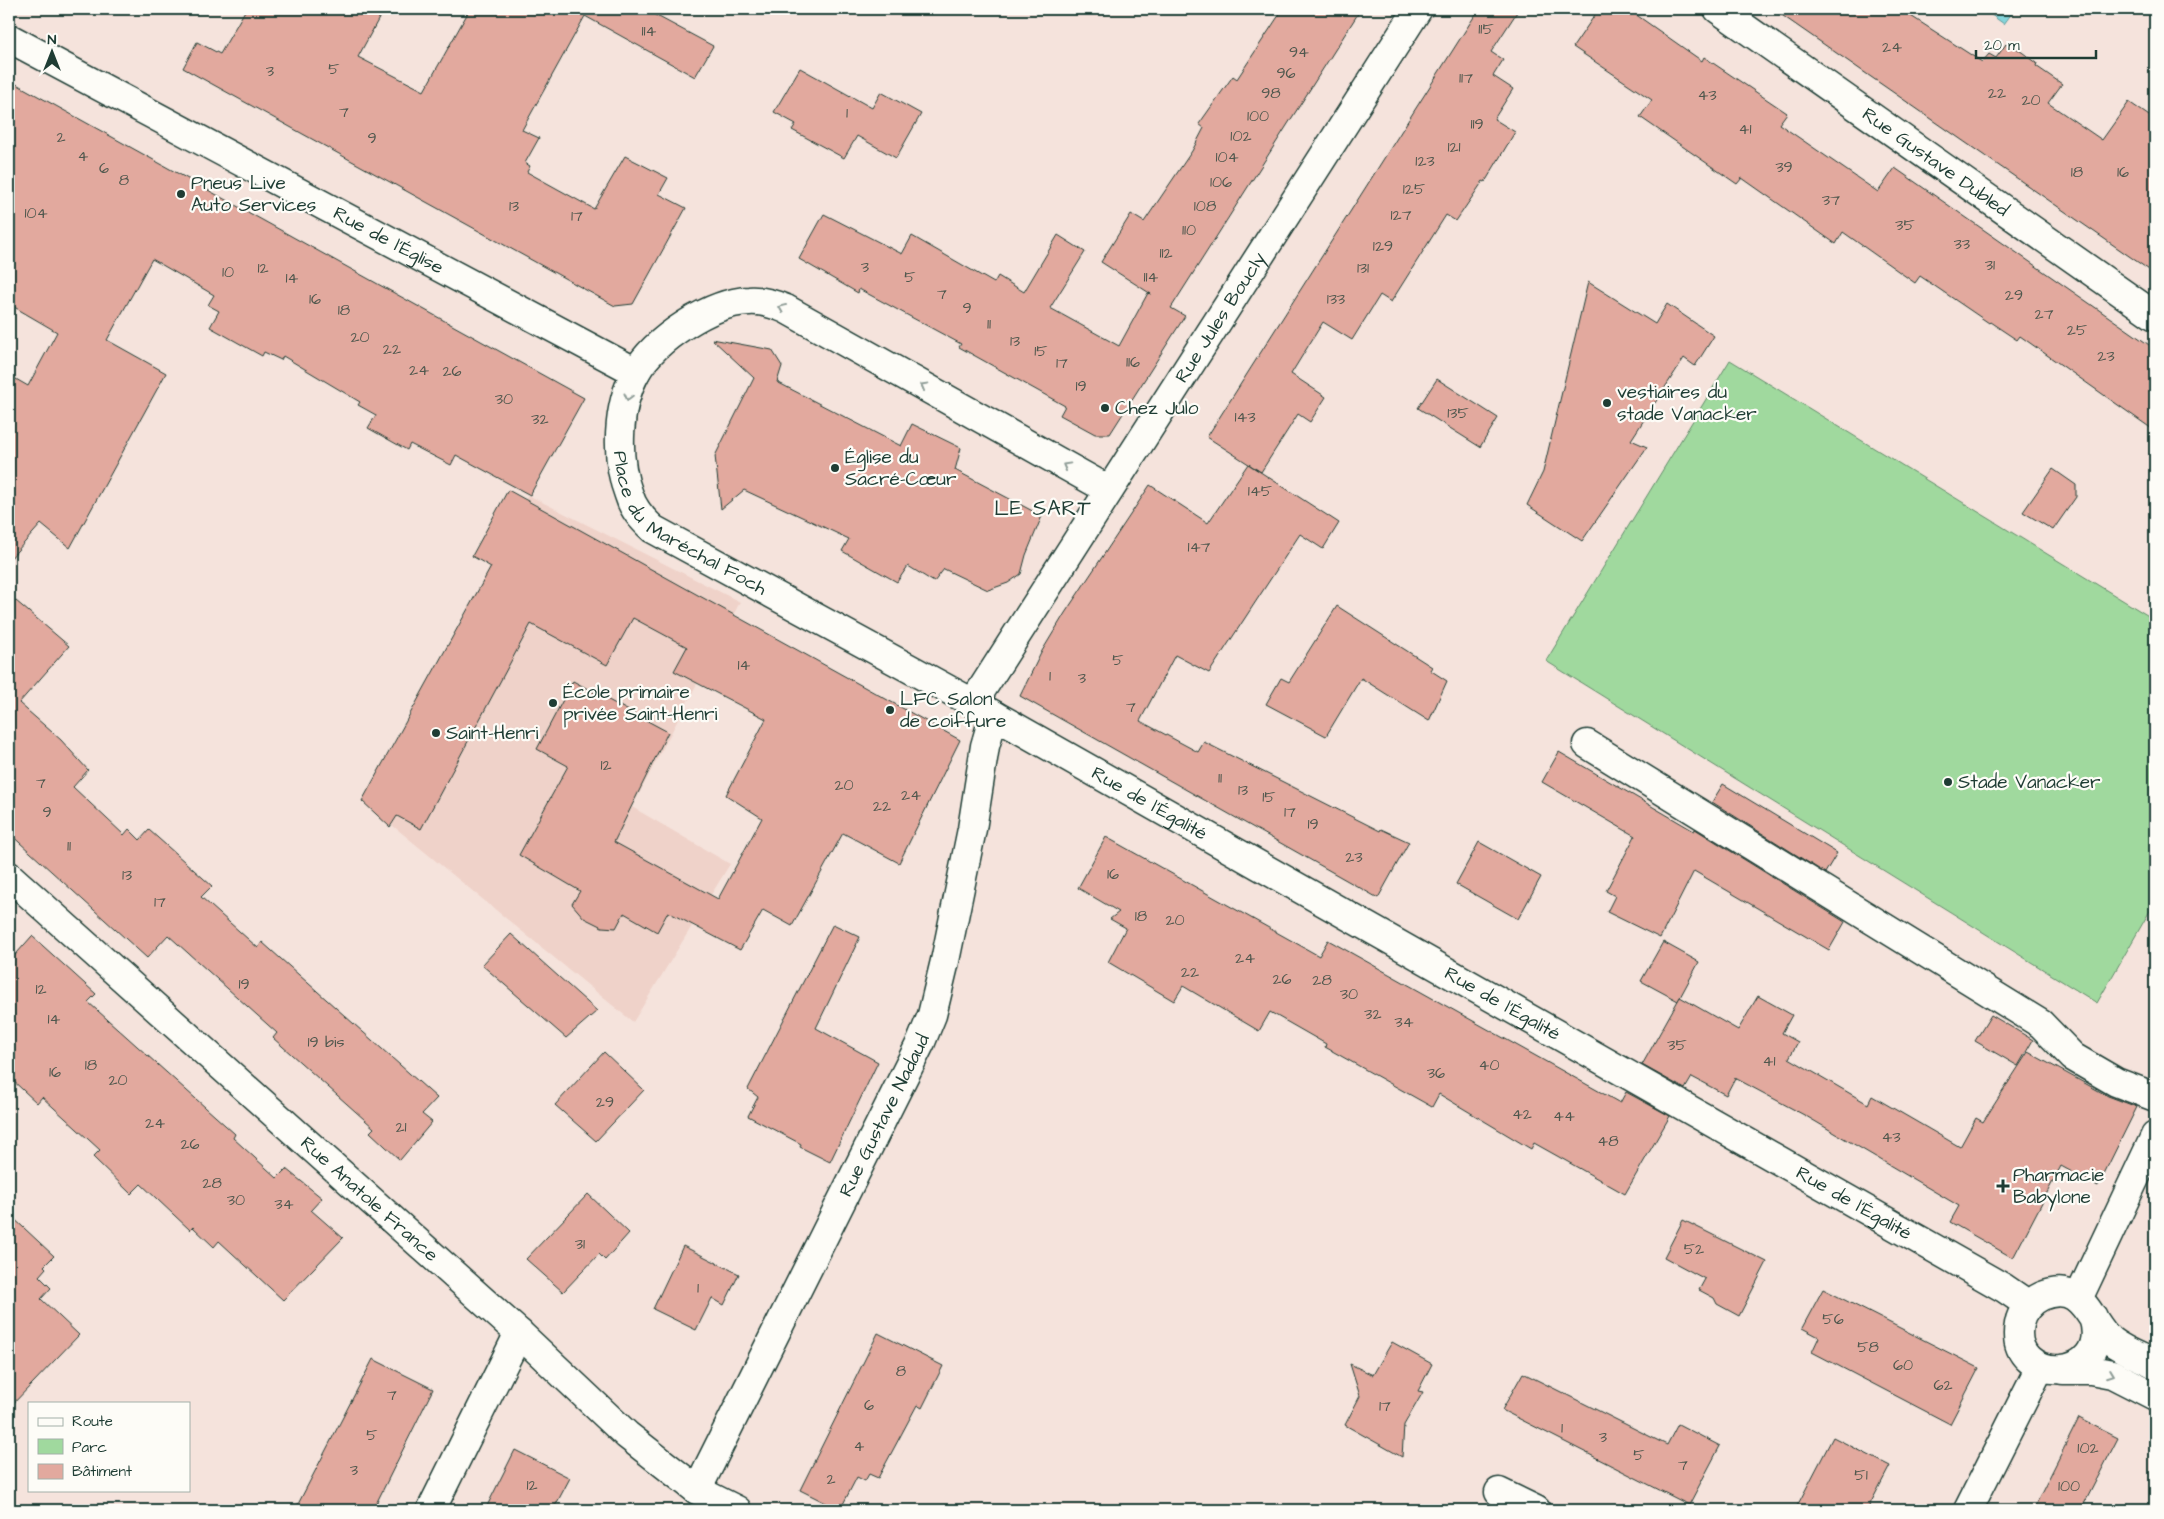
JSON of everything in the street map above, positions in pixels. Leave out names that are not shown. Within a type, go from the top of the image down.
[{"type":"street","name":"Rue Jules Boucly","points":[[984,709],[1108,490],[1418,9]]},
{"type":"street","name":"Rue Gustave Dubled","points":[[1718,9],[2155,316]]},
{"type":"street","name":"Rue de l'Église","points":[[9,38],[636,372]]},
{"type":"street","name":"Place du Maréchal Foch","points":[[984,709],[653,529],[644,521],[629,496],[622,465],[624,412],[628,392],[636,372],[663,342],[708,312],[744,302],[774,304],[1108,490]]},
{"type":"street","name":"Rue de l'Égalité","points":[[984,709],[2004,1288],[2029,1305]]},
{"type":"street","name":"Rue Gustave Nadaud","points":[[697,1490],[921,1042],[932,1015],[966,858],[985,746],[984,709]]},
{"type":"street","points":[[1587,744],[2041,1024],[2074,1057],[2116,1082],[2155,1098]]},
{"type":"street","name":"Rue Anatole France","points":[[9,876],[520,1333],[627,1435],[697,1490],[737,1510]]},
{"type":"street","points":[[1968,1510],[2052,1369],[2079,1364],[2091,1351],[2096,1334],[2085,1308],[2155,1136]]},
{"type":"street","points":[[2155,1364],[2111,1341],[2085,1308],[2067,1294],[2055,1293],[2043,1296],[2029,1305],[2019,1325],[2019,1342],[2027,1357],[2052,1369],[2107,1372],[2155,1396]]},
{"type":"street","points":[[431,1510],[520,1333]]},
{"type":"street","points":[[1499,1492],[1536,1510]]},
{"type":"shaded area","name":"École primaire privée Saint-Henri","points":[[528,495],[740,602],[632,807],[730,864],[633,1022],[365,803]]},
{"type":"green space","name":"Stade Vanacker","points":[[1730,360],[2155,620],[2155,902],[2097,1003],[1546,661]]},
{"type":"water","points":[[1993,9],[2015,9],[2004,24],[1990,14]]},
{"type":"building","points":[[246,9],[384,9],[358,57],[424,91],[470,9],[644,9],[713,46],[695,77],[585,16],[522,130],[539,138],[525,163],[530,166],[527,172],[594,209],[625,156],[668,178],[659,194],[686,208],[633,304],[615,306],[183,68],[197,42],[220,54]]},
{"type":"building","points":[[1283,9],[1361,9],[1171,308],[1185,316],[1110,434],[1095,434],[1060,415],[1065,406],[959,347],[961,344],[859,289],[858,293],[799,259],[824,214],[902,254],[912,236],[994,283],[998,276],[1024,292],[1058,235],[1085,252],[1050,308],[1119,346],[1148,293],[1151,294],[1101,262],[1131,214],[1144,222],[1192,151],[1204,128],[1199,124],[1233,76],[1237,79]]},
{"type":"building","points":[[1479,9],[1519,9],[1491,52],[1503,60],[1493,76],[1513,89],[1494,119],[1515,132],[1485,182],[1483,181],[1456,221],[1446,215],[1391,302],[1380,295],[1352,340],[1323,322],[1291,374],[1326,397],[1310,422],[1298,414],[1261,472],[1207,437]]},
{"type":"building","points":[[1599,9],[1628,9],[1702,61],[1704,57],[1787,113],[1779,124],[1878,192],[1895,168],[2155,349],[2155,431],[2020,336],[2017,340],[1920,276],[1915,283],[1843,232],[1836,244],[1742,178],[1737,184],[1640,117],[1652,100],[1573,47]]},
{"type":"building","points":[[1773,9],[1900,9],[1982,62],[1989,54],[1996,58],[2006,44],[2010,48],[2012,45],[2037,63],[2036,66],[2062,84],[2048,103],[2102,140],[2129,102],[2155,120],[2155,274]]},
{"type":"building","points":[[800,68],[872,108],[881,92],[921,114],[896,158],[857,136],[844,158],[792,130],[796,124],[774,112]]},
{"type":"building","points":[[9,80],[584,398],[530,495],[456,455],[451,465],[410,444],[407,450],[368,428],[376,415],[358,405],[360,402],[283,356],[281,360],[264,352],[262,356],[210,327],[219,311],[208,305],[214,295],[152,259],[107,340],[166,373],[70,548],[41,524],[9,560],[9,375],[28,386],[57,332],[9,304]]},
{"type":"building","name":"vestiaires du stade Vanacker","points":[[1588,282],[1655,324],[1667,304],[1714,336],[1695,366],[1684,358],[1631,440],[1647,447],[1582,541],[1527,505],[1543,472]]},
{"type":"building","name":"Église du Sacré-Cœur","points":[[712,339],[772,350],[782,366],[777,382],[901,446],[912,424],[961,448],[955,470],[1042,516],[1026,555],[1021,574],[1008,583],[988,590],[944,569],[934,582],[908,566],[897,582],[842,551],[849,539],[744,490],[721,509],[715,456],[754,378]]},
{"type":"building","points":[[1437,379],[1498,418],[1480,447],[1418,408]]},
{"type":"building","points":[[1248,464],[1339,523],[1323,549],[1300,534],[1209,673],[1175,655],[1140,721],[1198,752],[1204,742],[1380,831],[1381,829],[1409,842],[1378,898],[1020,696],[1042,651],[1065,613],[1150,485],[1208,523]]},
{"type":"building","points":[[2053,469],[2076,485],[2076,497],[2053,530],[2023,512]]},
{"type":"building","points":[[508,490],[960,740],[899,863],[843,833],[792,926],[763,910],[740,950],[668,912],[657,932],[624,913],[616,928],[602,927],[584,918],[572,904],[580,891],[519,855],[568,766],[537,749],[573,681],[668,732],[614,842],[718,899],[762,818],[726,795],[766,719],[674,671],[687,647],[633,618],[607,665],[531,624],[421,829],[397,816],[390,827],[362,801],[491,567],[472,556]]},
{"type":"building","points":[[9,595],[69,646],[19,703],[61,740],[88,770],[73,787],[124,835],[129,829],[140,840],[149,830],[212,886],[201,897],[258,948],[262,942],[437,1098],[422,1114],[432,1122],[400,1160],[370,1132],[374,1128],[273,1038],[277,1033],[168,935],[147,958],[9,833]]},
{"type":"building","points":[[1337,606],[1432,667],[1430,670],[1447,681],[1429,721],[1361,678],[1326,736],[1266,704],[1281,678],[1289,682]]},
{"type":"building","points":[[1559,752],[1694,831],[1695,829],[1845,922],[1829,950],[1694,871],[1660,938],[1607,912],[1615,896],[1606,891],[1635,836],[1542,782]]},
{"type":"building","points":[[1723,784],[1837,853],[1825,873],[1712,802]]},
{"type":"building","points":[[1106,837],[1319,956],[1328,940],[1620,1103],[1626,1092],[1670,1116],[1625,1194],[1534,1143],[1531,1149],[1439,1094],[1432,1107],[1325,1047],[1326,1044],[1270,1012],[1259,1031],[1183,986],[1174,1001],[1108,962],[1126,928],[1110,919],[1119,912],[1078,888]]},
{"type":"building","points":[[1479,842],[1541,877],[1518,919],[1456,884]]},
{"type":"building","points":[[833,924],[860,937],[816,1028],[878,1062],[830,1162],[800,1147],[801,1144],[748,1116],[758,1097],[748,1089]]},
{"type":"building","points":[[511,934],[597,1011],[566,1038],[482,965]]},
{"type":"building","points":[[32,936],[96,994],[88,1002],[235,1134],[233,1138],[277,1178],[286,1169],[322,1198],[311,1210],[343,1238],[283,1300],[219,1241],[214,1247],[193,1227],[190,1230],[141,1184],[131,1194],[93,1157],[100,1150],[42,1097],[37,1103],[9,1077],[9,962]]},
{"type":"building","points":[[1663,942],[1699,962],[1678,1001],[1641,981]]},
{"type":"building","points":[[1758,996],[1792,1015],[1782,1033],[1798,1042],[1789,1058],[1868,1104],[1872,1096],[1960,1147],[1976,1118],[1983,1122],[2028,1052],[2108,1096],[2137,1107],[2098,1186],[2061,1166],[2013,1258],[1950,1222],[1959,1206],[1806,1116],[1735,1078],[1726,1095],[1692,1077],[1685,1089],[1642,1065],[1680,997],[1738,1030]]},
{"type":"building","points":[[1991,1015],[2033,1040],[2018,1066],[1975,1041]]},
{"type":"building","points":[[604,1052],[644,1090],[596,1141],[555,1105]]},
{"type":"building","points":[[588,1194],[629,1233],[605,1260],[599,1254],[563,1292],[526,1259]]},
{"type":"building","points":[[9,1214],[54,1256],[44,1266],[46,1268],[39,1276],[51,1288],[41,1299],[79,1335],[9,1408]]},
{"type":"building","points":[[1683,1220],[1767,1262],[1739,1316],[1717,1304],[1714,1298],[1699,1290],[1705,1279],[1664,1257]]},
{"type":"building","points":[[683,1246],[739,1274],[724,1305],[712,1298],[696,1330],[653,1309]]},
{"type":"building","points":[[1823,1289],[1979,1368],[1950,1424],[1812,1352],[1819,1337],[1802,1328]]},
{"type":"building","points":[[878,1333],[943,1366],[922,1408],[917,1405],[878,1478],[869,1474],[865,1481],[857,1477],[840,1510],[800,1490]]},
{"type":"building","points":[[1392,1342],[1432,1364],[1418,1391],[1423,1392],[1404,1425],[1402,1457],[1345,1425],[1360,1396],[1350,1364],[1373,1375]]},
{"type":"building","points":[[373,1359],[433,1389],[373,1510],[295,1510]]},
{"type":"building","points":[[1523,1373],[1667,1445],[1678,1424],[1720,1446],[1689,1505],[1502,1410]]},
{"type":"building","points":[[2079,1418],[2118,1438],[2081,1510],[2033,1510]]},
{"type":"building","points":[[1833,1437],[1890,1466],[1867,1510],[1795,1510]]},
{"type":"building","points":[[515,1450],[570,1478],[553,1510],[485,1510]]},
{"type":"place","name":"Pneus Live Auto Services","points":[[181,194]]},
{"type":"place","name":"vestiaires du stade Vanacker","points":[[1607,403]]},
{"type":"place","name":"Chez Julo","points":[[1105,408]]},
{"type":"place","name":"Église du Sacré-Cœur","points":[[835,468]]},
{"type":"place","name":"École primaire privée Saint-Henri","points":[[553,703]]},
{"type":"place","name":"LFC Salon de coiffure","points":[[890,710]]},
{"type":"place","name":"Saint-Henri","points":[[436,733]]},
{"type":"place","name":"Stade Vanacker","points":[[1948,782]]},
{"type":"place","name":"Pharmacie Babylone","points":[[2003,1186]]},
{"type":"district","name":"LE SART","points":[[1043,508]]}]
